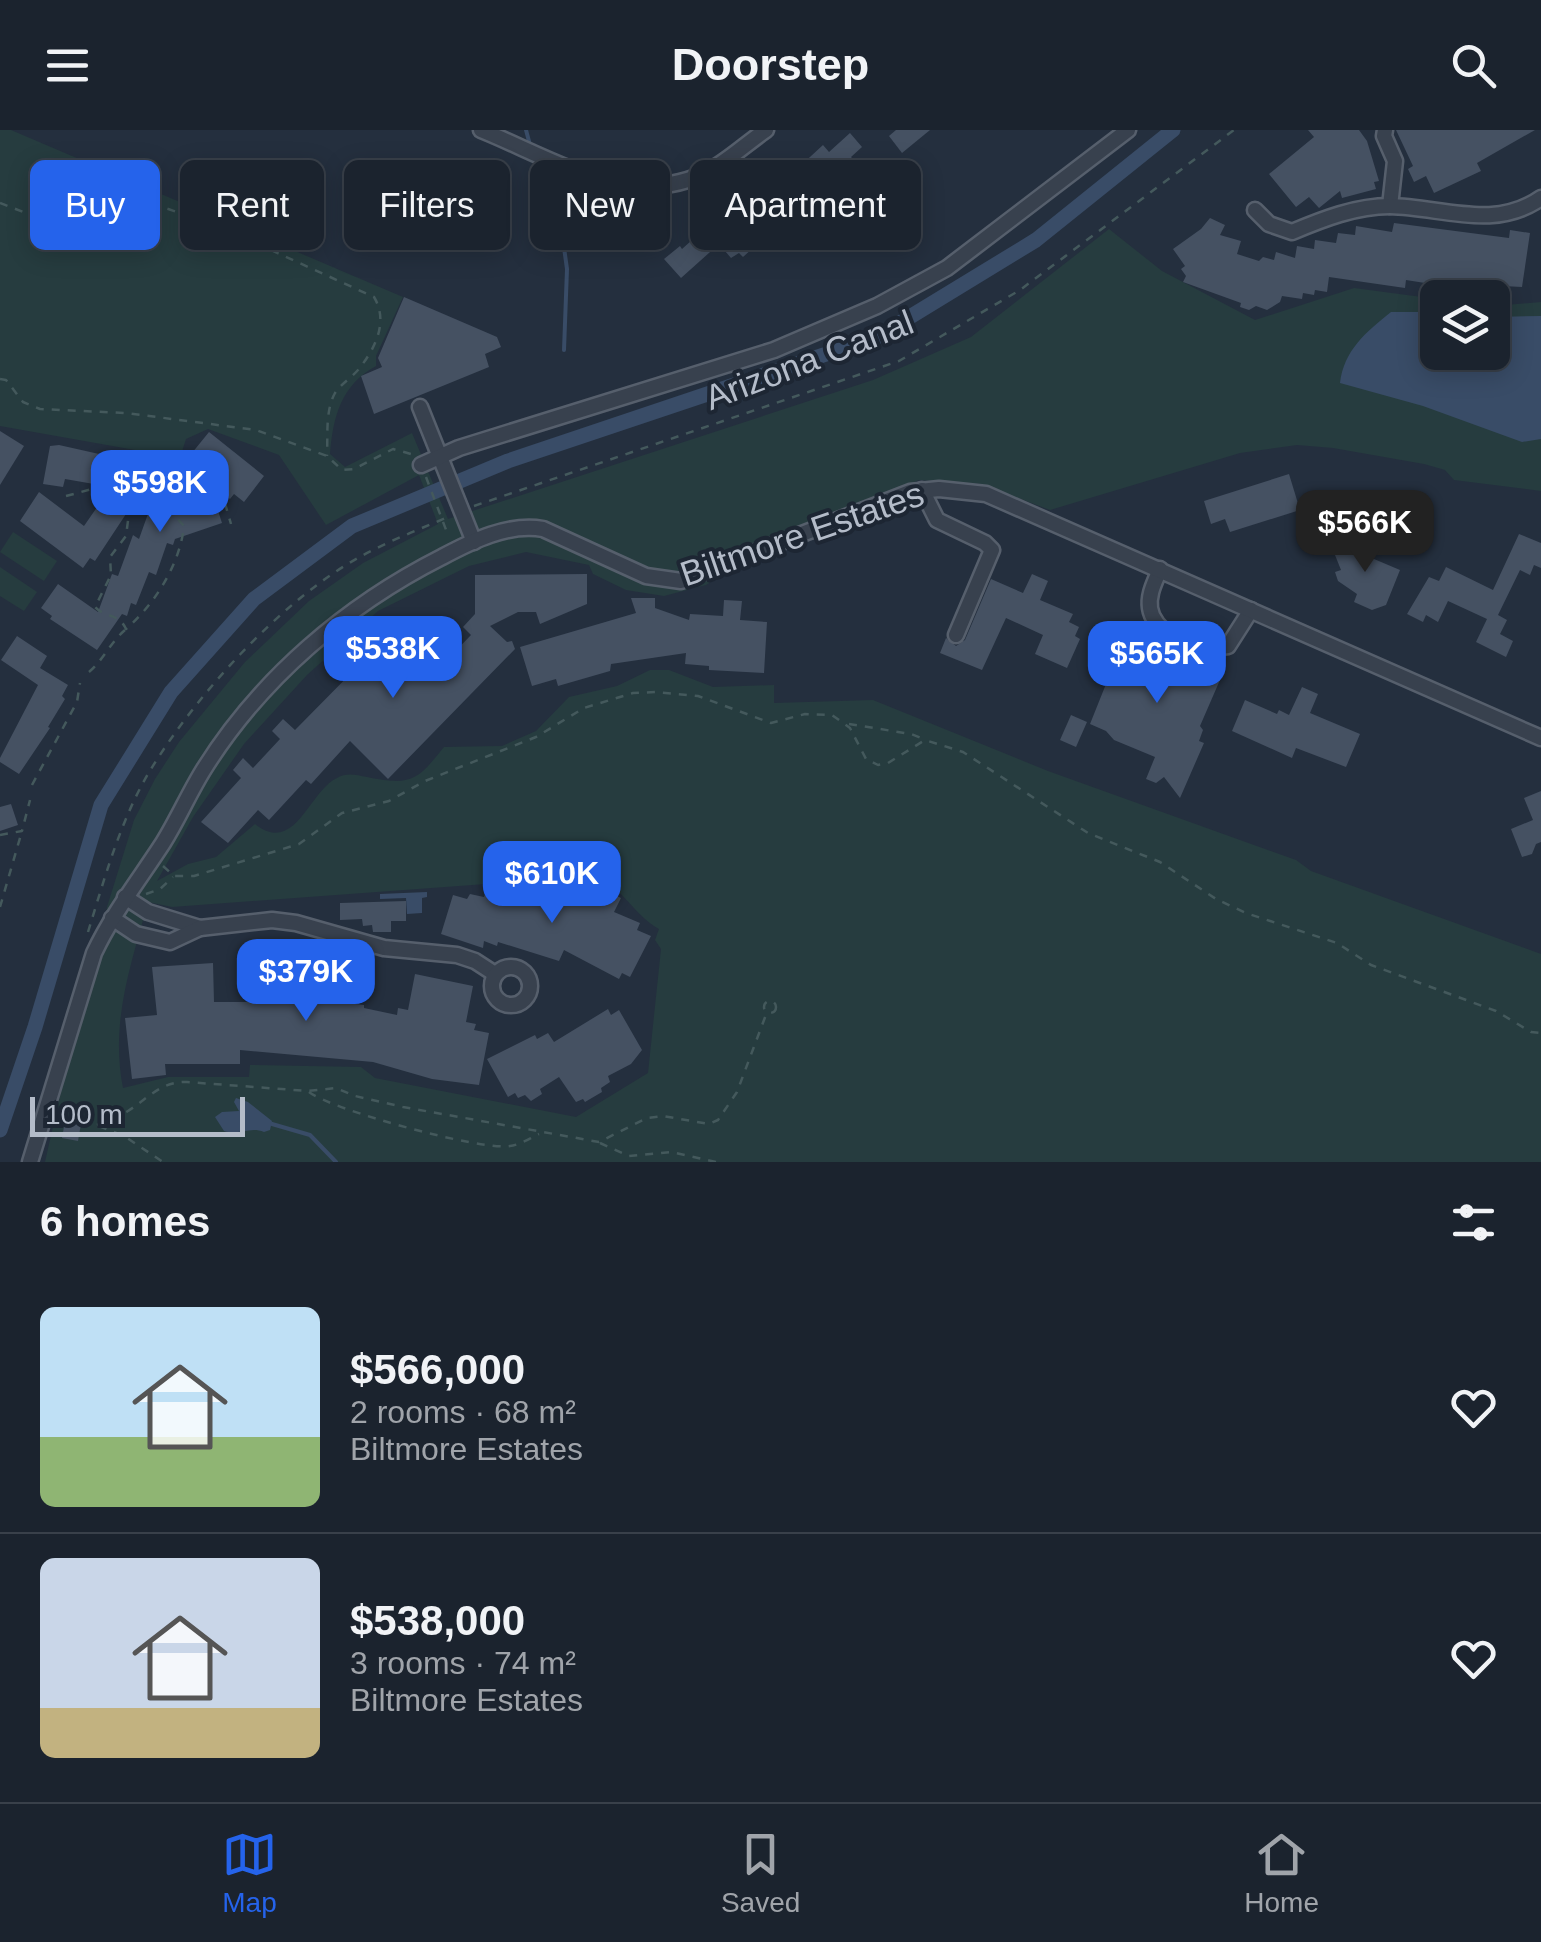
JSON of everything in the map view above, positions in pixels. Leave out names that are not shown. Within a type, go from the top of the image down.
[{"type":"street","points":[[481,130],[597,180],[664,187],[708,171],[766,130]]},
{"type":"street","points":[[422,468],[774,350],[877,306],[947,268],[1128,130]]},
{"type":"street","points":[[1385,130],[1394,160],[1390,206]]},
{"type":"street","points":[[1256,210],[1269,224],[1292,232],[1359,210],[1390,206],[1488,217],[1513,213],[1541,198]]},
{"type":"street","points":[[420,407],[474,542]]},
{"type":"street","points":[[922,490],[937,520],[992,550],[956,635]]},
{"type":"street","name":"Biltmore Estates","points":[[30,1162],[85,976],[112,918],[219,748],[284,672],[370,599],[432,562],[508,529],[543,529],[646,576],[681,581],[889,499],[922,490],[986,494],[1541,738]]},
{"type":"street","points":[[1160,569],[1150,592],[1150,608],[1153,618],[1169,636],[1202,649],[1228,646],[1251,610]]},
{"type":"street","points":[[125,897],[148,912],[200,928]]},
{"type":"street","points":[[112,918],[136,934],[170,942],[200,928],[272,920],[296,923],[384,948],[456,955],[495,974]]},
{"type":"path","name":"Arizona Canal","points":[[124,827],[151,769],[212,686],[292,604],[357,559],[461,508],[899,361],[1020,290],[1234,130]]},
{"type":"path","points":[[0,203],[62,226],[124,206],[156,204],[216,225],[374,297],[382,325],[367,357],[336,390],[330,404],[326,456]]},
{"type":"path","points":[[0,379],[6,380],[23,402],[40,409],[126,413],[256,430],[326,456],[348,471],[385,452],[401,449],[415,457],[422,468],[443,519]]},
{"type":"path","points":[[66,496],[92,490],[156,510],[168,508],[194,488],[197,476],[224,500],[231,524]]},
{"type":"path","points":[[126,629],[117,616],[100,612],[95,606],[111,575],[110,557],[126,536],[130,505]]},
{"type":"path","points":[[89,672],[100,663],[112,640],[137,620],[165,580],[182,545],[184,526],[168,508]]},
{"type":"path","points":[[32,785],[78,702],[80,683]]},
{"type":"path","points":[[160,863],[174,876],[194,876],[300,844],[342,813],[389,802],[425,782],[536,737],[574,712],[619,696],[646,692],[698,696],[771,723],[811,714],[832,716],[844,724],[866,758],[878,765],[925,740]]},
{"type":"path","points":[[844,724],[904,732],[963,752],[1088,833],[1160,862],[1216,899],[1336,943],[1370,966],[1480,1005],[1541,1034]]},
{"type":"path","points":[[0,907],[30,800]]},
{"type":"path","points":[[0,835],[22,831]]},
{"type":"path","points":[[141,895],[160,889],[174,876]]},
{"type":"path","points":[[599,1142],[646,1118],[662,1116],[709,1124],[718,1120],[737,1092],[767,1012]]},
{"type":"path","points":[[163,1162],[124,1136],[98,1125],[175,1082],[308,1091],[336,1088],[355,1096],[599,1142],[629,1156],[671,1152],[716,1162]]},
{"type":"path","points":[[308,1091],[340,1108],[466,1144],[511,1146],[540,1133]]},
{"type":"path","points":[[610,1138],[610,1147]]},
{"type":"green space","points":[[0,130],[11,130],[81,160],[30,160],[30,250],[160,250],[160,193],[180,202],[180,250],[293,250],[403,297],[376,356],[376,366],[354,383],[341,403],[330,454],[345,467],[412,433],[448,519],[873,380],[971,337],[1109,229],[1162,271],[1255,320],[1354,288],[1420,297],[1420,370],[1510,370],[1510,305],[1541,302],[1541,491],[1454,480],[1445,470],[1424,464],[1297,445],[1240,453],[1050,510],[981,484],[919,480],[789,532],[706,585],[664,596],[626,590],[593,574],[589,565],[526,552],[469,566],[378,611],[307,675],[244,744],[193,817],[157,881],[188,864],[216,857],[255,824],[269,832],[291,827],[327,785],[341,776],[352,774],[394,781],[412,778],[444,747],[502,746],[536,731],[569,697],[617,686],[650,670],[669,670],[713,687],[774,685],[774,703],[873,700],[1048,771],[1541,954],[1541,1162],[45,1162],[61,1091],[100,963],[107,907],[134,820],[155,779],[179,742],[245,662],[309,601],[363,563],[438,524],[419,475],[326,525],[279,455],[208,429],[186,439],[180,458],[0,426]],"holes":[[[596,876],[659,929],[655,940],[661,949],[648,1073],[576,1117],[375,1078],[361,1067],[250,1065],[249,1077],[168,1077],[123,1088],[121,1017],[148,902],[172,907]]]},
{"type":"green space","points":[[13,532],[57,561],[44,581],[0,552]]},
{"type":"green space","points":[[0,567],[37,592],[24,611],[0,596]]},
{"type":"water","points":[[1391,312],[1420,312],[1420,370],[1510,370],[1510,317],[1541,316],[1541,439],[1522,442],[1423,406],[1340,383],[1351,351]]},
{"type":"water","points":[[427,892],[427,897],[422,898],[422,913],[407,914],[406,898],[380,899],[380,894]]},
{"type":"water","points":[[236,1098],[248,1102],[272,1121],[270,1130],[224,1131],[215,1117],[222,1112],[239,1111]]},
{"type":"building","points":[[896,130],[930,130],[902,153],[889,136]]},
{"type":"building","points":[[1308,130],[1359,130],[1367,141],[1379,181],[1374,182],[1376,189],[1342,198],[1340,191],[1319,208],[1309,197],[1296,207],[1269,174],[1314,137]]},
{"type":"building","points":[[1396,130],[1535,130],[1477,163],[1481,171],[1434,193],[1426,176],[1414,182],[1408,169],[1413,166]]},
{"type":"building","points":[[850,133],[862,147],[851,157],[854,160],[807,160],[823,145],[829,152]]},
{"type":"building","points":[[1210,218],[1225,225],[1220,235],[1241,241],[1237,254],[1259,261],[1263,257],[1274,260],[1276,252],[1295,258],[1297,246],[1314,249],[1315,240],[1336,243],[1338,233],[1355,235],[1356,226],[1392,232],[1394,223],[1509,238],[1510,230],[1530,233],[1522,287],[1510,286],[1510,280],[1406,280],[1405,288],[1329,277],[1327,292],[1303,293],[1302,299],[1282,296],[1280,302],[1267,310],[1256,306],[1249,310],[1240,307],[1241,303],[1183,282],[1186,276],[1181,269],[1185,266],[1173,249]]},
{"type":"building","points":[[690,242],[690,250],[712,250],[681,278],[664,259],[680,246],[682,249]]},
{"type":"building","points":[[724,250],[751,250],[743,257],[739,253],[731,258]]},
{"type":"building","points":[[404,297],[497,337],[501,347],[485,354],[489,367],[374,414],[361,376],[382,367],[378,358]]},
{"type":"building","points":[[0,431],[24,446],[0,485]]},
{"type":"building","points":[[209,432],[264,476],[244,502],[234,494],[230,499],[209,483],[222,523],[175,539],[173,545],[167,543],[156,575],[149,572],[136,605],[131,603],[127,616],[122,614],[97,650],[50,619],[52,616],[41,608],[58,584],[98,612],[112,574],[118,576],[133,535],[139,539],[165,466],[179,469]]},
{"type":"building","points":[[50,446],[157,467],[95,561],[90,558],[83,568],[20,521],[39,492],[84,526],[111,487],[65,479],[63,487],[43,484]]},
{"type":"building","points":[[1289,474],[1300,510],[1230,532],[1225,519],[1211,524],[1204,501]]},
{"type":"building","points":[[1519,534],[1541,543],[1541,568],[1534,565],[1530,575],[1520,570],[1498,615],[1507,620],[1500,634],[1513,641],[1506,657],[1476,642],[1487,619],[1448,601],[1438,622],[1426,615],[1423,622],[1407,614],[1429,577],[1439,581],[1446,567],[1493,590]]},
{"type":"building","points":[[1356,541],[1370,547],[1374,559],[1400,570],[1386,605],[1372,610],[1354,602],[1357,594],[1338,581],[1335,572],[1341,570],[1333,550]]},
{"type":"building","points":[[587,574],[587,604],[540,624],[536,612],[518,612],[490,626],[507,642],[512,641],[515,649],[388,779],[350,741],[311,784],[306,780],[269,820],[258,810],[228,843],[201,822],[241,778],[233,770],[243,758],[253,768],[280,739],[272,731],[283,719],[295,730],[368,656],[372,661],[389,644],[420,675],[439,655],[445,662],[471,635],[463,627],[475,614],[475,575]]},
{"type":"building","points":[[1032,574],[1048,581],[1040,600],[1073,614],[1069,622],[1079,627],[1075,636],[1080,639],[1067,668],[1035,654],[1043,635],[1006,618],[982,670],[940,653],[946,638],[956,646],[965,640],[991,579],[1023,593]]},
{"type":"building","points":[[631,598],[655,598],[655,608],[689,620],[690,614],[723,616],[724,600],[742,601],[740,620],[767,622],[764,673],[709,670],[709,666],[685,664],[686,653],[611,664],[610,671],[558,686],[556,679],[532,686],[520,647],[636,613]]},
{"type":"building","points":[[1121,632],[1149,644],[1158,656],[1169,647],[1223,673],[1200,726],[1203,730],[1199,741],[1204,743],[1180,798],[1164,777],[1156,783],[1146,779],[1155,757],[1114,740],[1106,731],[1090,724],[1106,684],[1100,682]]},
{"type":"building","points":[[17,636],[47,656],[40,668],[68,685],[50,728],[19,774],[0,762],[0,758],[38,685],[1,660]]},
{"type":"building","points":[[1302,687],[1318,694],[1310,713],[1360,734],[1346,767],[1296,748],[1292,758],[1232,731],[1245,700],[1289,715]]},
{"type":"building","points":[[1071,715],[1087,722],[1076,747],[1060,740]]},
{"type":"building","points":[[1541,791],[1541,842],[1532,854],[1522,857],[1511,829],[1533,820],[1524,798]]},
{"type":"building","points":[[11,804],[18,825],[0,831],[0,807]]},
{"type":"building","points":[[593,884],[621,898],[614,912],[640,923],[637,930],[651,936],[630,977],[622,973],[619,979],[564,950],[559,961],[498,942],[497,946],[484,941],[483,948],[441,934],[453,895],[467,899],[470,894],[484,897],[486,891],[498,895],[500,890],[525,896],[531,888],[574,897],[580,886],[590,891]]},
{"type":"building","points":[[406,901],[406,921],[391,921],[391,932],[373,932],[372,925],[363,926],[362,919],[340,920],[340,903]]},
{"type":"building","points":[[282,954],[342,960],[338,1002],[397,1015],[398,1008],[408,1010],[415,974],[473,986],[466,1022],[476,1024],[474,1030],[489,1033],[479,1085],[432,1079],[373,1062],[240,1050],[240,1064],[165,1064],[166,1075],[132,1079],[125,1018],[157,1015],[152,967],[213,963],[214,1002],[255,1002],[256,993],[277,995]]},
{"type":"building","points":[[608,1009],[611,1015],[619,1010],[642,1050],[631,1064],[608,1076],[610,1082],[601,1088],[602,1092],[585,1102],[576,1102],[559,1077],[540,1089],[542,1094],[531,1101],[525,1095],[518,1098],[515,1093],[508,1097],[487,1059],[535,1035],[537,1039],[548,1033],[554,1042]]},
{"type":"building","points":[[65,1121],[81,1124],[78,1141],[62,1138]]},
{"type":"waterway","points":[[526,130],[530,145]]},
{"type":"waterway","points":[[0,1130],[101,805],[171,692],[254,599],[352,526],[508,461],[877,337],[1036,240],[1173,130]]},
{"type":"waterway","points":[[534,159],[560,219],[567,269],[564,350]]},
{"type":"waterway","points":[[272,1124],[310,1135],[336,1162]]}]
